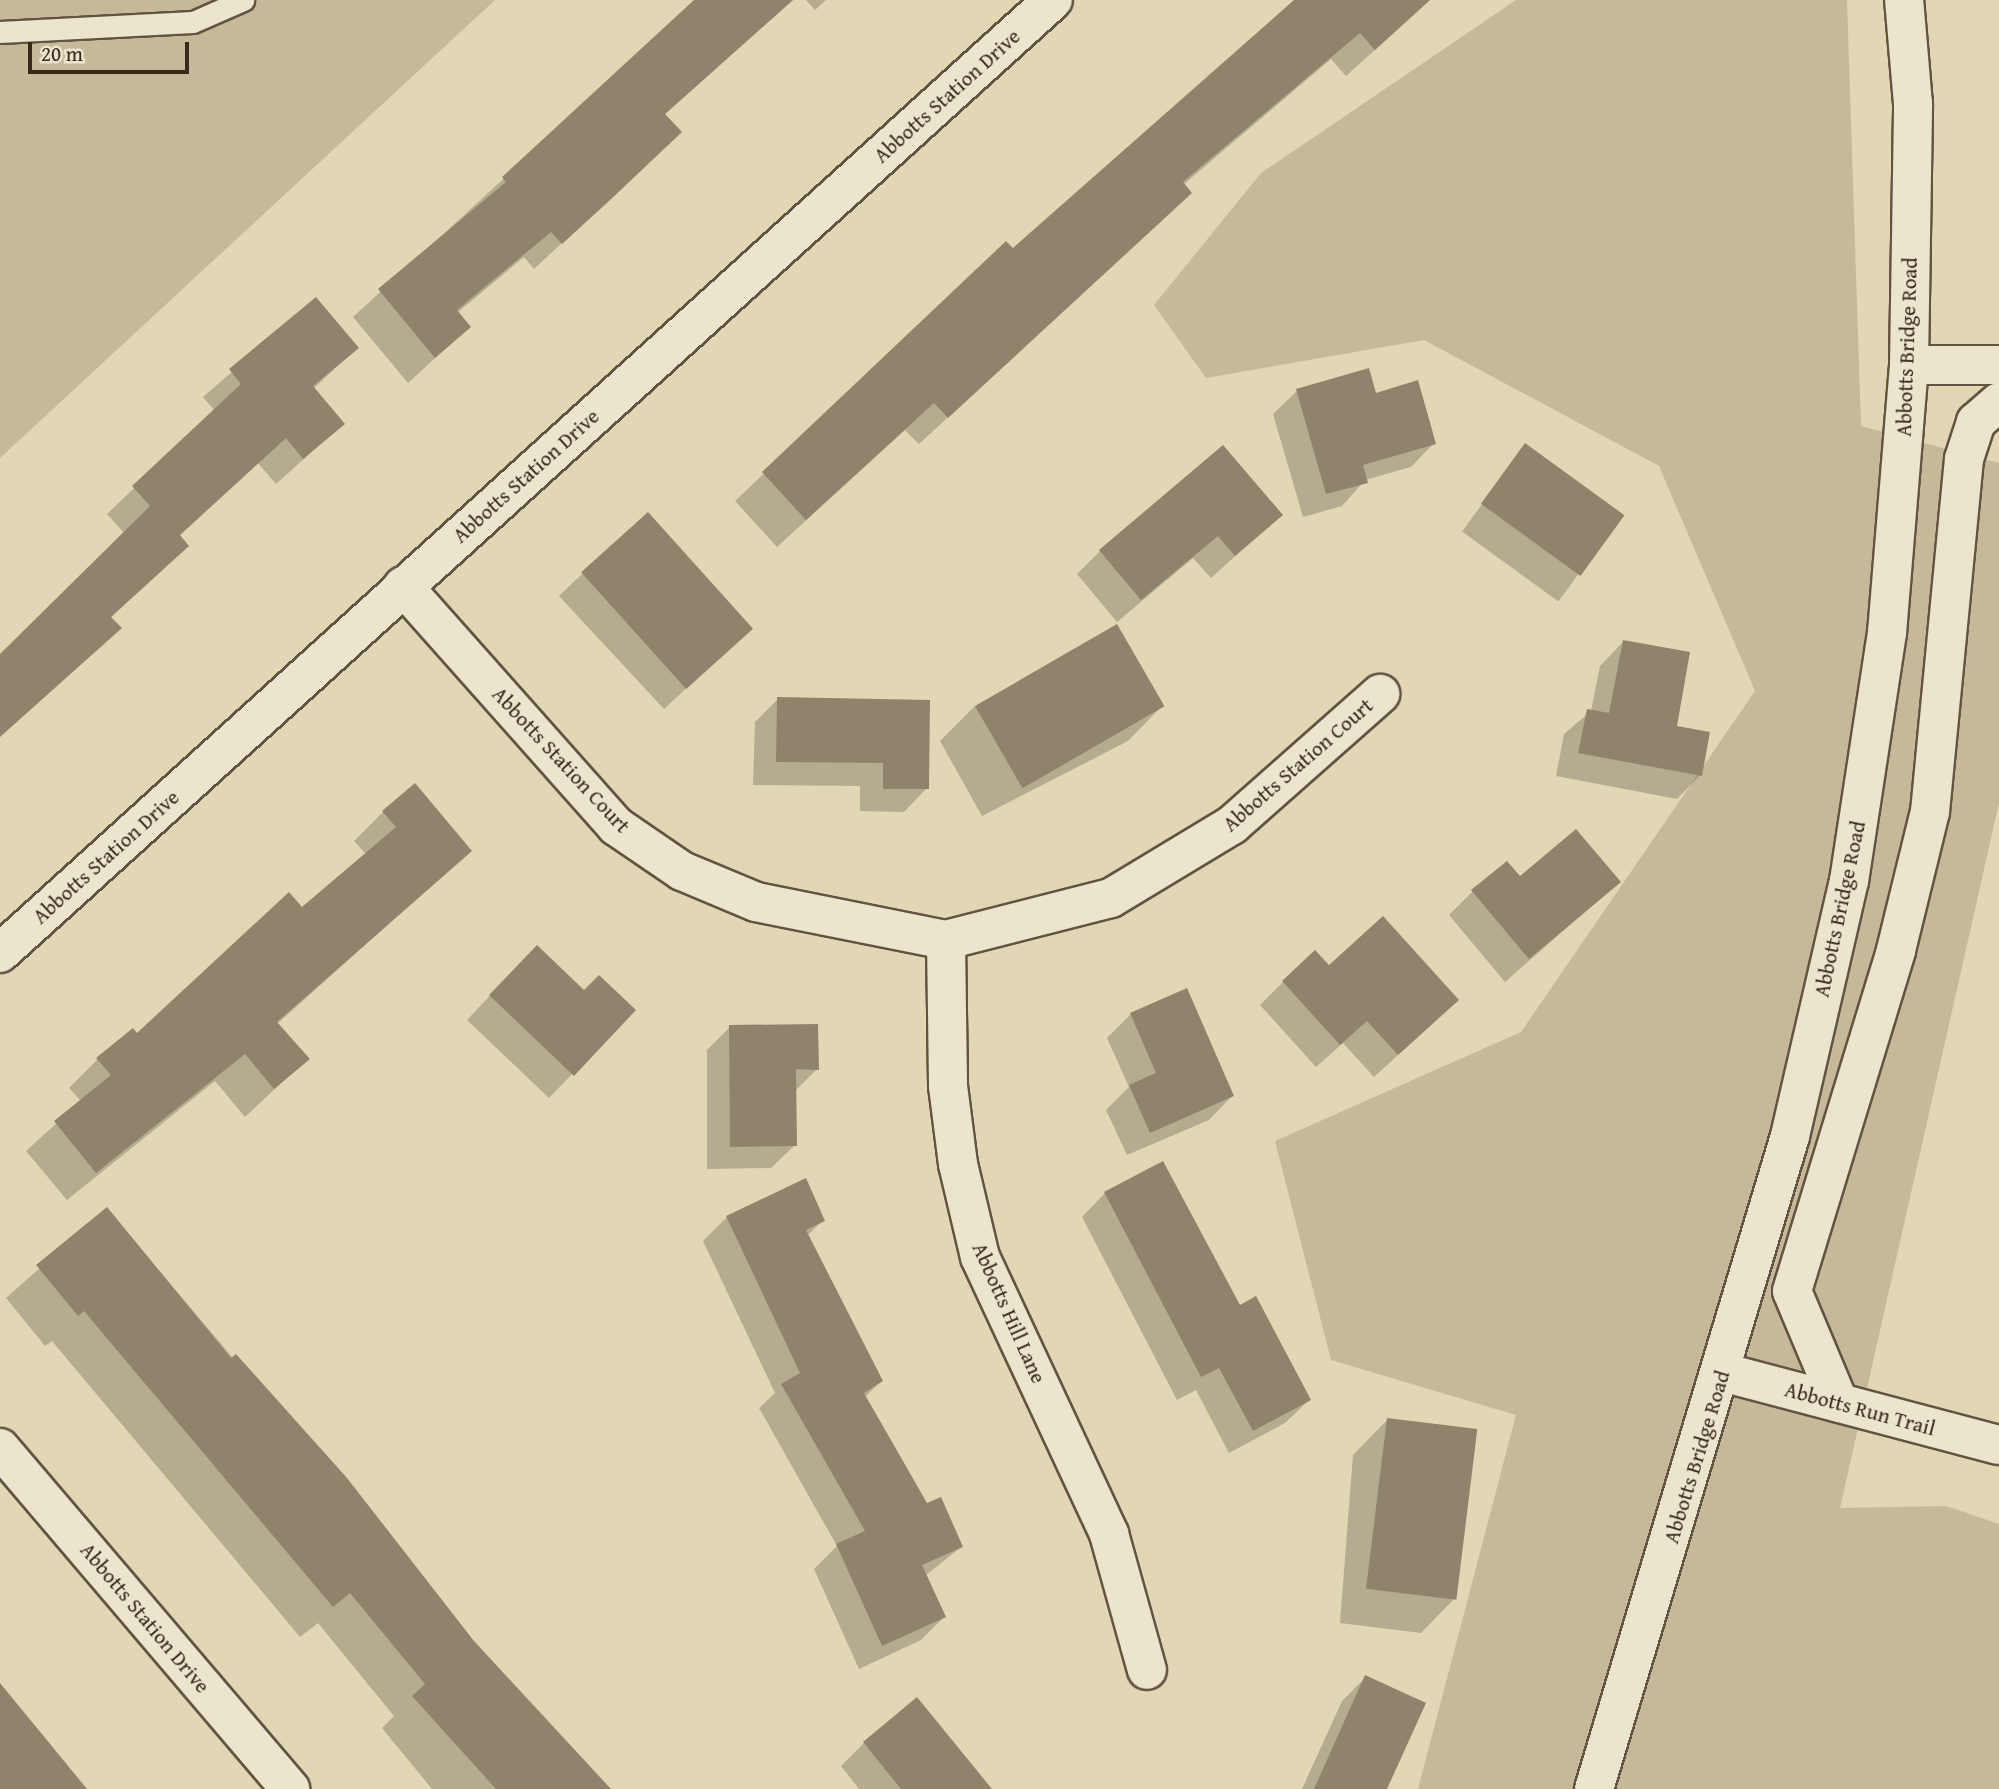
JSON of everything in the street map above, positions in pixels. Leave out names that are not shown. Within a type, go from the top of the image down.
[{"type":"street","name":"Abbotts Station Drive","points":[[0,953],[1053,0]]},
{"type":"street","name":"Abbotts Bridge Road","points":[[1594,1789],[1722,1372],[1790,1136],[1849,881],[1887,634],[1909,365],[1913,104],[1904,0]]},
{"type":"street","points":[[1909,365],[1999,365]]},
{"type":"street","points":[[1839,1403],[1792,1292],[1896,950],[1930,812],[1964,459],[1976,422],[1999,402]]},
{"type":"street","name":"Abbotts Station Court","points":[[403,586],[616,825],[682,871],[756,902],[946,940],[1111,898],[1231,825],[1380,694]]},
{"type":"street","name":"Abbotts Hill Lane","points":[[946,940],[948,1086],[958,1164],[980,1256],[1110,1534],[1147,1670]]},
{"type":"street","name":"Abbotts Run Trail","points":[[1722,1372],[1999,1446]]},
{"type":"street","name":"Abbotts Station Drive","points":[[0,1448],[290,1789]]},
{"type":"lane","points":[[0,32],[193,22],[243,0]]},
{"type":"shaded area","points":[[0,0],[495,0],[0,458]]},
{"type":"shaded area","points":[[1516,0],[1847,0],[1861,426],[1999,463],[1999,803],[1840,1508],[1946,1506],[1999,1524],[1999,1789],[1418,1789],[1516,1415],[1331,1360],[1275,1141],[1521,1032],[1755,691],[1659,466],[1424,340],[1206,378],[1154,305],[1261,173]]},
{"type":"building","points":[[694,0],[793,0],[665,114],[682,132],[609,201],[562,244],[551,232],[457,310],[471,327],[435,358],[378,289],[506,182],[502,177]]},
{"type":"building","points":[[1294,0],[1430,0],[1375,50],[1360,33],[1183,182],[1192,193],[948,418],[934,403],[806,520],[762,472],[1006,241],[1013,248]]},
{"type":"building","points":[[316,297],[359,348],[313,386],[345,424],[303,459],[286,438],[180,535],[189,546],[111,617],[122,628],[0,737],[0,654],[150,506],[132,486],[241,384],[229,369]]},
{"type":"building","points":[[1369,368],[1376,393],[1418,380],[1436,444],[1363,465],[1368,483],[1326,494],[1296,389]]},
{"type":"building","points":[[1525,443],[1625,515],[1580,576],[1481,504]]},
{"type":"building","points":[[1223,445],[1283,515],[1235,556],[1218,536],[1141,600],[1099,550]]},
{"type":"building","points":[[648,512],[753,629],[686,689],[581,572]]},
{"type":"building","points":[[1117,624],[1164,706],[1022,788],[975,706]]},
{"type":"building","points":[[1623,640],[1690,652],[1677,726],[1710,732],[1702,776],[1578,753],[1587,709],[1609,713]]},
{"type":"building","points":[[777,697],[930,700],[929,789],[883,789],[883,763],[776,762]]},
{"type":"building","points":[[415,783],[472,851],[277,1022],[310,1059],[274,1089],[245,1054],[96,1173],[54,1121],[111,1075],[96,1058],[133,1028],[137,1033],[289,892],[302,907],[396,827],[382,811]]},
{"type":"building","points":[[1576,829],[1621,882],[1529,959],[1471,890],[1507,861],[1520,876]]},
{"type":"building","points":[[1383,916],[1459,1000],[1398,1055],[1367,1021],[1340,1045],[1282,981],[1315,950],[1329,965]]},
{"type":"building","points":[[537,945],[584,990],[599,975],[636,1010],[574,1076],[489,995]]},
{"type":"building","points":[[1187,988],[1234,1096],[1150,1133],[1129,1085],[1156,1073],[1130,1013]]},
{"type":"building","points":[[818,1024],[819,1070],[796,1069],[797,1146],[730,1147],[729,1025]]},
{"type":"building","points":[[1163,1161],[1240,1305],[1256,1296],[1311,1400],[1253,1431],[1219,1368],[1201,1377],[1104,1192]]},
{"type":"building","points":[[806,1178],[825,1221],[806,1230],[883,1381],[864,1393],[927,1503],[941,1497],[963,1547],[922,1565],[946,1617],[882,1646],[836,1544],[865,1531],[781,1384],[800,1373],[726,1216]]},
{"type":"building","points":[[107,1207],[231,1358],[236,1354],[347,1478],[474,1641],[611,1789],[496,1789],[412,1696],[425,1684],[350,1593],[333,1607],[84,1311],[78,1316],[36,1265]]},
{"type":"building","points":[[1387,1418],[1477,1429],[1456,1600],[1366,1589]]},
{"type":"building","points":[[1365,1675],[1426,1703],[1387,1789],[1314,1789]]},
{"type":"building","points":[[0,1683],[87,1789],[0,1789]]},
{"type":"building","points":[[917,1697],[992,1789],[901,1789],[863,1742]]}]
